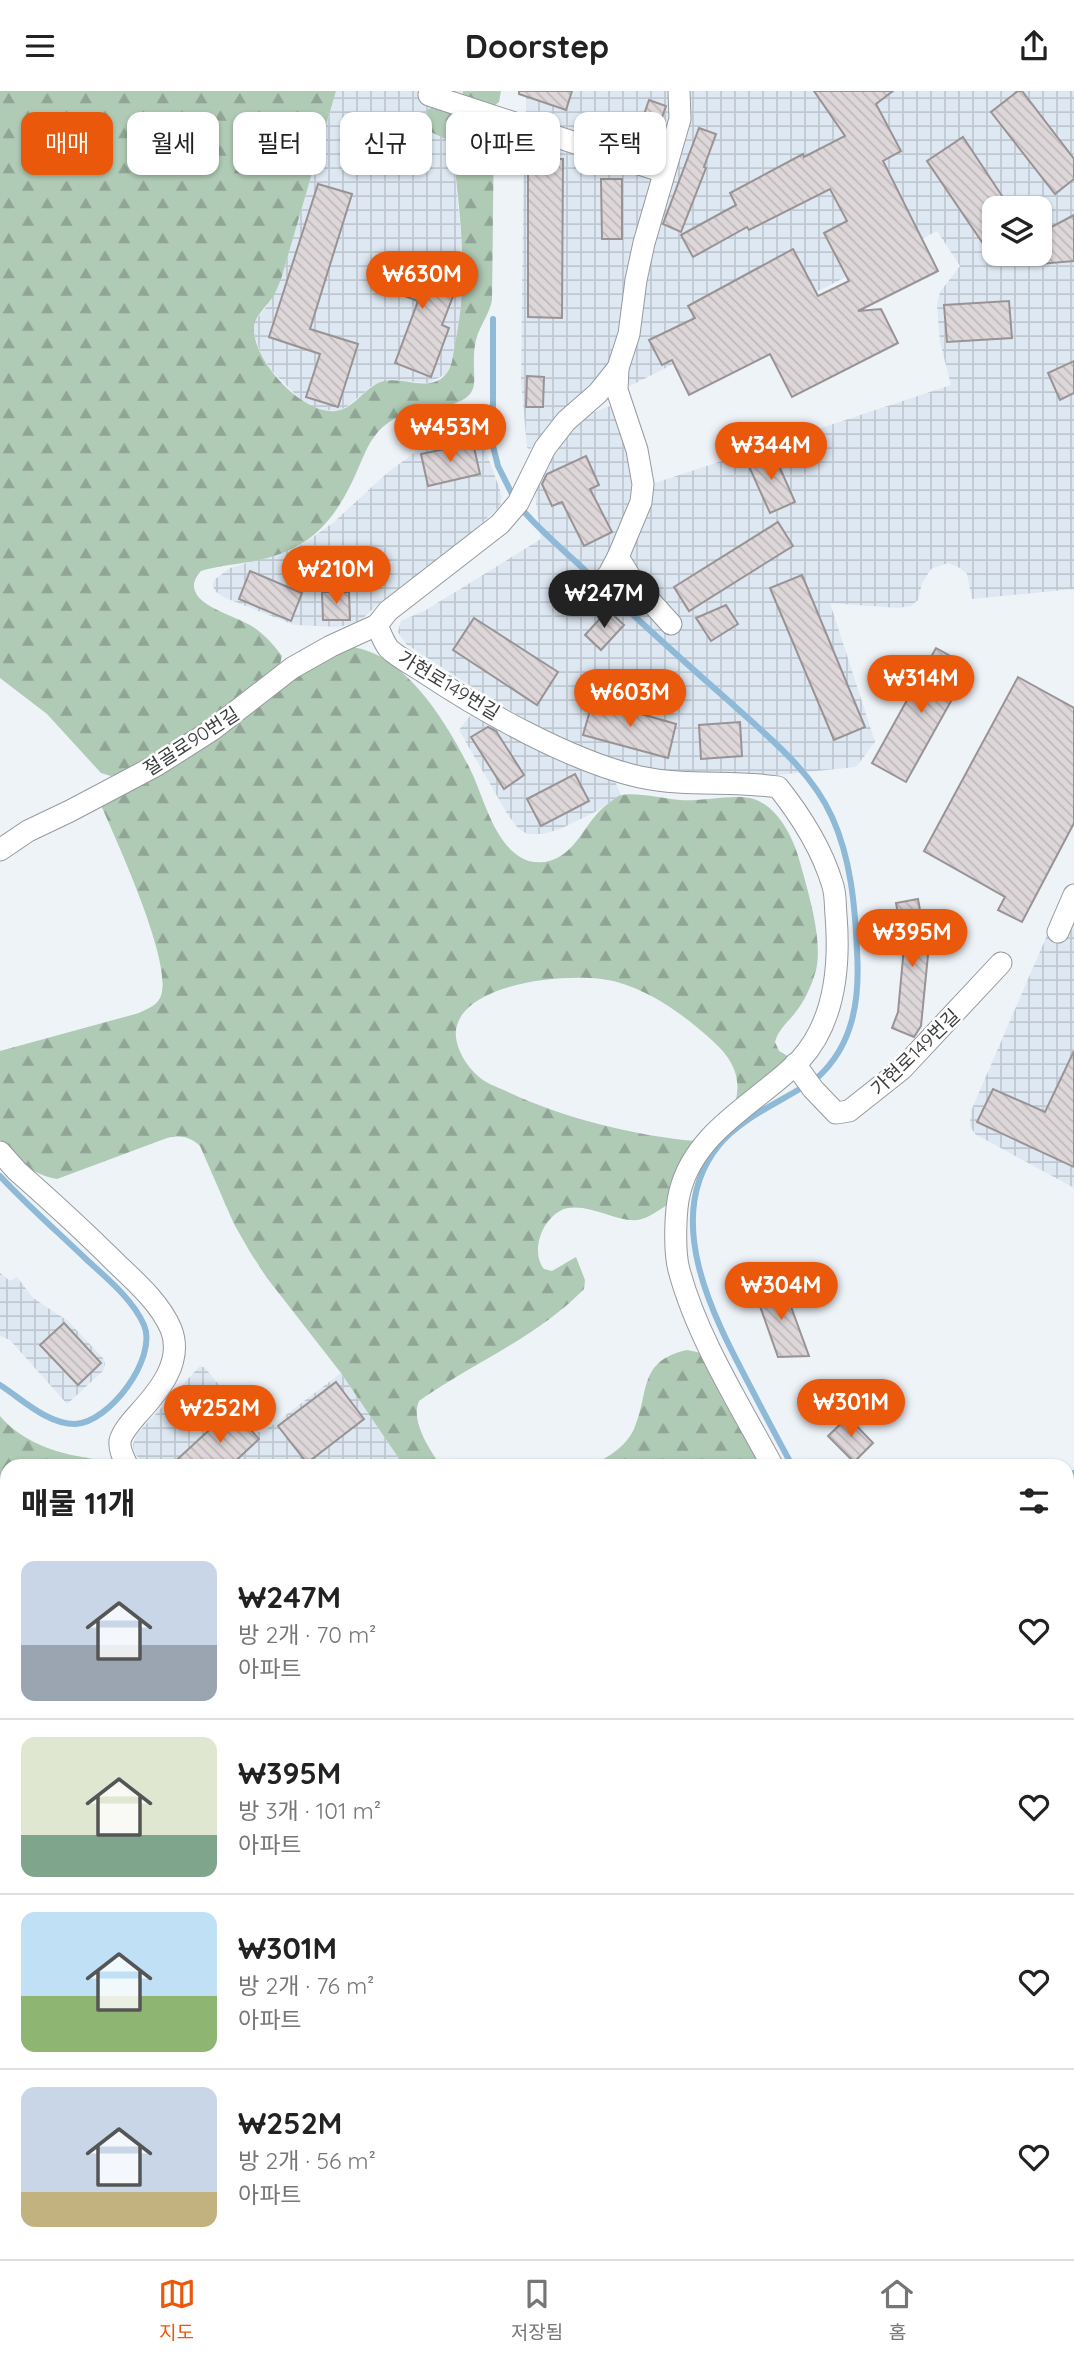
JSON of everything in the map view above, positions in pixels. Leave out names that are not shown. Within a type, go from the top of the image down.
[{"type":"lane","points":[[666,165],[680,119],[679,91]]},
{"type":"lane","points":[[429,95],[574,143]]},
{"type":"lane","points":[[595,589],[609,574],[618,557],[641,502],[643,484],[637,450],[617,390],[618,368],[629,334],[641,256],[663,175]]},
{"type":"lane","points":[[377,625],[388,611],[500,524],[518,503],[545,448],[566,421],[598,393],[618,368]]},
{"type":"lane","points":[[618,557],[634,583],[671,624]]},
{"type":"lane","name":"절골로90번길","points":[[0,850],[28,831],[157,765],[212,730],[292,668],[377,625]]},
{"type":"lane","name":"가현로149번길","points":[[377,625],[388,647],[450,690],[534,735],[594,763],[640,777],[692,785],[752,783],[778,787],[801,816],[819,849],[834,886],[838,934],[833,996],[820,1031],[795,1064],[718,1128],[695,1156],[680,1191],[677,1222],[678,1268],[693,1311],[769,1459]]},
{"type":"lane","points":[[1058,932],[1074,895]]},
{"type":"lane","name":"가현로149번길","points":[[795,1064],[827,1106],[836,1113],[849,1111],[902,1069],[1001,963]]},
{"type":"lane","points":[[0,1152],[133,1280],[158,1308],[171,1329],[174,1349],[170,1368],[164,1381],[120,1440],[120,1452],[124,1459]]},
{"type":"shaded area","points":[[336,91],[463,91],[462,97],[513,112],[450,112],[434,107],[446,130],[446,175],[455,175],[463,255],[462,307],[451,364],[446,374],[429,383],[394,380],[373,385],[338,411],[313,407],[300,399],[271,370],[254,335],[254,322],[267,306],[282,276],[311,175],[326,175],[326,125]]},
{"type":"shaded area","points":[[526,91],[672,91],[671,117],[666,139],[666,112],[574,112],[574,175],[658,175],[626,311],[610,361],[596,381],[530,449],[527,448],[521,380],[524,175],[560,175],[560,112],[526,112]]},
{"type":"shaded area","points":[[691,91],[1074,91],[1074,589],[972,599],[967,574],[948,563],[931,569],[922,583],[918,600],[911,606],[898,608],[830,603],[875,742],[856,767],[778,775],[678,774],[648,770],[595,753],[528,721],[406,644],[398,632],[401,621],[426,610],[541,539],[534,486],[544,461],[574,423],[592,413],[610,406],[628,453],[632,472],[630,504],[608,553],[609,567],[629,594],[667,632],[682,621],[631,563],[631,552],[644,523],[652,484],[951,385],[940,342],[937,305],[940,292],[960,266],[937,231],[626,388],[626,372],[664,201],[689,131]]},
{"type":"shaded area","points":[[476,436],[483,444],[499,487],[502,497],[500,506],[466,538],[377,605],[358,623],[338,627],[294,625],[223,597],[215,591],[214,580],[230,568],[294,549],[310,539],[334,522],[387,473],[414,453],[436,444]]},
{"type":"shaded area","points":[[473,712],[615,781],[621,795],[597,811],[560,829],[543,834],[527,834],[518,828],[508,815],[459,730]]},
{"type":"shaded area","points":[[1074,919],[1074,1188],[975,1134],[970,1126],[971,1111],[1048,933]]},
{"type":"shaded area","points":[[0,1273],[10,1281],[17,1277],[33,1298],[68,1321],[103,1358],[103,1371],[67,1404],[10,1340],[0,1336]]},
{"type":"shaded area","points":[[200,1366],[205,1368],[257,1431],[262,1433],[341,1373],[399,1459],[139,1459],[133,1444],[137,1434]]},
{"type":"green space","points":[[0,91],[336,91],[326,125],[326,112],[233,112],[233,175],[311,175],[281,278],[274,295],[259,314],[254,326],[255,339],[261,354],[281,382],[294,395],[323,410],[343,409],[378,383],[393,380],[433,383],[446,374],[453,355],[462,293],[460,218],[455,175],[493,175],[492,300],[476,340],[474,385],[471,393],[452,404],[402,415],[384,426],[368,446],[354,478],[332,516],[310,538],[283,553],[267,558],[201,571],[195,581],[195,591],[200,598],[219,611],[250,625],[271,643],[282,656],[279,668],[202,727],[125,772],[111,776],[101,773],[47,714],[0,678]]},
{"type":"green space","points":[[463,91],[501,91],[499,102],[494,106],[462,98]]},
{"type":"green space","points":[[433,107],[447,112],[446,139],[432,132],[432,112],[427,110]]},
{"type":"green space","points":[[344,647],[365,650],[385,659],[421,691],[462,753],[496,829],[511,850],[529,861],[545,862],[565,853],[600,810],[620,795],[689,800],[746,797],[763,803],[785,827],[798,856],[811,904],[818,946],[816,970],[808,992],[775,1042],[779,1051],[793,1059],[733,1109],[737,1096],[736,1073],[718,1046],[660,1001],[617,982],[577,978],[525,983],[500,990],[479,1000],[463,1013],[456,1030],[459,1049],[469,1067],[488,1083],[550,1109],[598,1124],[648,1135],[695,1141],[671,1201],[653,1214],[630,1220],[577,1207],[559,1211],[546,1224],[541,1233],[538,1252],[544,1269],[552,1271],[576,1257],[585,1280],[584,1289],[526,1336],[419,1401],[419,1426],[437,1459],[399,1459],[341,1373],[250,1252],[234,1224],[200,1146],[192,1140],[185,1137],[167,1138],[57,1179],[32,1170],[0,1140],[0,1051],[139,1013],[154,1005],[160,998],[163,982],[152,932],[101,805]]},
{"type":"green space","points":[[687,1350],[706,1357],[761,1459],[604,1459],[615,1452],[630,1436],[639,1416],[652,1370],[671,1355]]},
{"type":"green space","points":[[0,1416],[16,1431],[45,1447],[90,1459],[0,1459]]},
{"type":"building","points":[[519,91],[572,91],[566,110],[519,94]]},
{"type":"building","points":[[814,91],[893,91],[876,104],[901,151],[883,161],[938,271],[858,311],[881,309],[898,343],[792,397],[770,354],[689,395],[672,360],[662,365],[649,340],[695,318],[688,306],[793,249],[818,296],[849,281],[824,233],[847,221],[830,189],[749,230],[747,227],[693,257],[681,235],[736,205],[730,193],[803,154],[804,157],[845,136]]},
{"type":"building","points":[[1018,91],[1022,91],[1074,159],[1074,179],[1055,194],[991,112]]},
{"type":"building","points":[[649,100],[666,106],[664,112],[645,112]]},
{"type":"building","points":[[699,128],[716,134],[681,232],[663,224]]},
{"type":"building","points":[[963,137],[1002,196],[982,196],[982,242],[927,161]]},
{"type":"building","points":[[560,159],[563,159],[562,318],[528,317],[528,175],[560,175]]},
{"type":"building","points":[[601,179],[622,179],[622,239],[602,239]]},
{"type":"building","points":[[318,184],[352,194],[310,329],[358,344],[338,407],[306,397],[320,354],[269,337]]},
{"type":"building","points":[[1074,215],[1074,261],[1052,263],[1052,227]]},
{"type":"building","points":[[395,254],[460,278],[442,325],[449,328],[431,377],[395,363],[418,301],[383,288]]},
{"type":"building","points":[[1009,301],[1012,338],[947,342],[944,305]]},
{"type":"building","points":[[1074,361],[1074,393],[1060,400],[1048,373]]},
{"type":"building","points":[[527,376],[544,377],[543,407],[526,407]]},
{"type":"building","points":[[473,443],[480,474],[428,486],[421,454]]},
{"type":"building","points":[[772,450],[795,502],[770,513],[747,462]]},
{"type":"building","points":[[586,456],[599,485],[590,489],[612,532],[584,546],[562,502],[552,506],[542,484],[547,474]]},
{"type":"building","points":[[778,522],[793,546],[689,611],[674,587]]},
{"type":"building","points":[[250,571],[302,593],[291,621],[239,599]]},
{"type":"building","points":[[802,575],[865,727],[834,740],[770,588]]},
{"type":"building","points":[[322,592],[349,592],[350,620],[323,620]]},
{"type":"building","points":[[726,605],[738,624],[711,641],[696,618]]},
{"type":"building","points":[[608,610],[624,625],[601,650],[585,635]]},
{"type":"building","points":[[474,618],[558,672],[537,705],[453,650]]},
{"type":"building","points":[[936,648],[970,667],[906,782],[872,763]]},
{"type":"building","points":[[1018,677],[1074,708],[1074,823],[1022,922],[998,910],[1005,897],[924,851]]},
{"type":"building","points":[[593,700],[676,724],[668,758],[583,735]]},
{"type":"building","points":[[740,722],[742,756],[701,759],[699,725]]},
{"type":"building","points":[[488,727],[496,731],[524,775],[504,789],[471,737]]},
{"type":"building","points":[[575,774],[589,801],[541,826],[527,799]]},
{"type":"building","points":[[918,899],[928,955],[921,1026],[914,1037],[892,1028],[898,1012],[904,947],[896,903]]},
{"type":"building","points":[[1074,1051],[1074,1167],[977,1122],[993,1089],[1045,1112]]},
{"type":"building","points":[[782,1282],[809,1356],[778,1357],[755,1292]]},
{"type":"building","points":[[64,1323],[101,1363],[78,1385],[40,1345]]},
{"type":"building","points":[[336,1382],[364,1419],[312,1459],[304,1459],[278,1426]]},
{"type":"building","points":[[232,1409],[259,1439],[238,1459],[178,1459]]},
{"type":"building","points":[[848,1417],[873,1443],[857,1459],[851,1459],[828,1436]]},
{"type":"waterway","points":[[493,319],[493,446],[498,466],[514,498]]},
{"type":"waterway","points":[[520,507],[553,541],[787,755],[812,784],[832,817],[844,849],[851,883],[858,969],[855,1003],[847,1036],[839,1051],[817,1078]]},
{"type":"waterway","points":[[789,1459],[722,1330],[699,1267],[693,1235],[694,1203],[702,1173],[719,1145],[746,1121],[798,1090]]},
{"type":"waterway","points":[[0,1176],[127,1299],[144,1325],[146,1339],[144,1354],[128,1387],[102,1413],[88,1421],[75,1424],[55,1420],[35,1410],[0,1385]]}]
